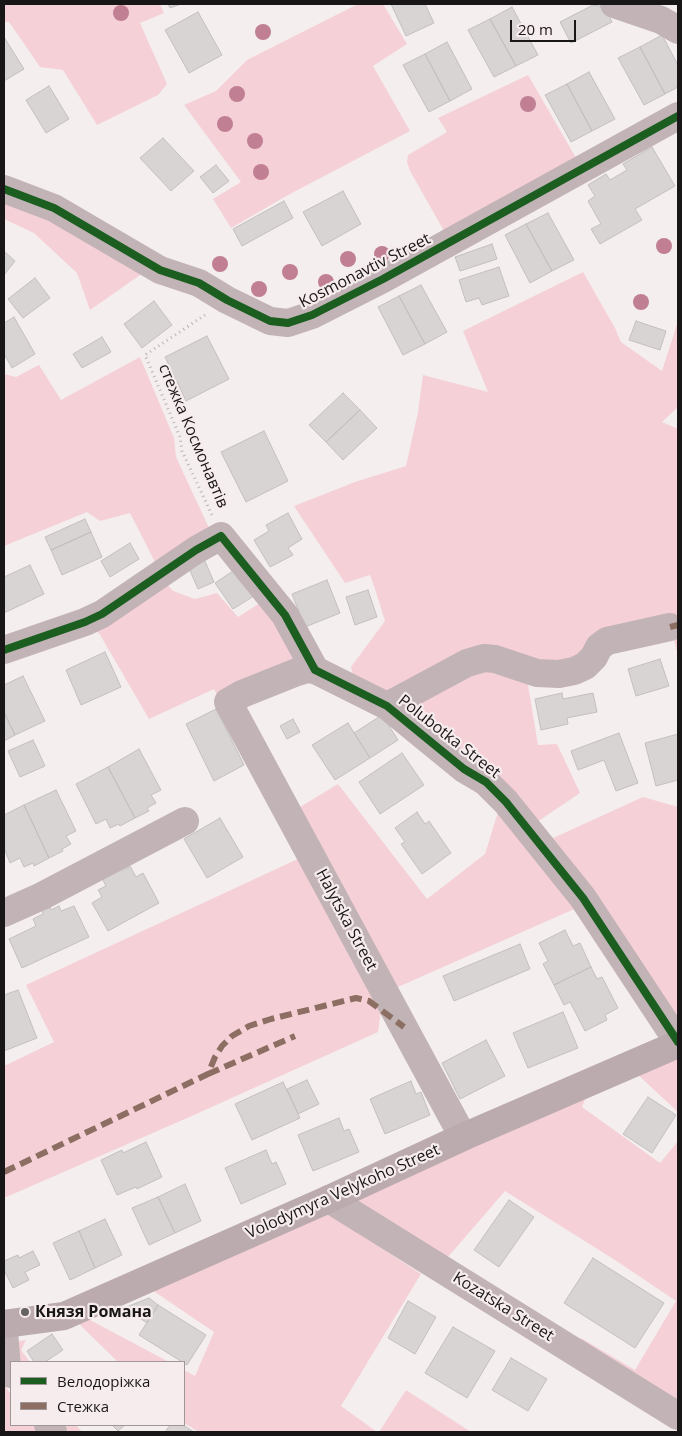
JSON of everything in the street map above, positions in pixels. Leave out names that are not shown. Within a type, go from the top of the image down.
[{"type":"main road","name":"Volodymyra Velykoho Street","points":[[4,1324],[64,1316],[678,1043]]},
{"type":"street","points":[[614,4],[661,20],[678,30]]},
{"type":"street","name":"Kosmonavtiv Street","points":[[4,189],[54,208],[160,270],[199,283],[227,300],[270,321],[288,323],[312,315],[384,279],[678,116]]},
{"type":"street","points":[[4,650],[85,622],[102,614],[196,550],[221,536],[285,616],[315,670]]},
{"type":"street","points":[[387,706],[467,663],[484,658],[495,659],[536,673],[559,674],[574,671],[585,666],[594,657],[599,647],[607,642],[670,627]]},
{"type":"street","name":"Halytska Street","points":[[315,670],[307,669],[296,672],[242,694],[228,702],[464,1137]]},
{"type":"street","name":"Polubotka Street","points":[[315,670],[387,706],[464,769],[486,782],[512,808],[583,898],[678,1043]]},
{"type":"street","points":[[4,913],[42,896],[185,821]]},
{"type":"street","name":"Kozatska Street","points":[[329,1199],[678,1416]]},
{"type":"street","points":[[4,1332],[7,1368],[10,1372]]},
{"type":"shaded area","points":[[4,4],[160,4],[164,13],[140,23],[167,84],[158,95],[97,125],[63,70],[40,67],[9,22],[4,22]]},
{"type":"shaded area","points":[[358,4],[383,4],[407,44],[373,66],[410,131],[288,195],[231,228],[213,199],[241,182],[184,105],[216,91],[247,60]]},
{"type":"shaded area","points":[[528,75],[579,163],[448,238],[410,171],[407,162],[408,155],[447,132],[438,118]]},
{"type":"shaded area","points":[[4,196],[143,273],[90,310],[77,273],[34,233],[4,219]]},
{"type":"shaded area","points":[[583,272],[621,342],[662,371],[678,321],[678,407],[662,422],[678,429],[678,655],[669,622],[592,655],[525,667],[538,745],[557,744],[580,793],[537,822],[353,676],[351,667],[385,621],[375,589],[370,575],[345,583],[294,506],[355,482],[406,466],[418,412],[423,375],[488,392],[463,331]]},
{"type":"shaded area","points":[[140,357],[174,438],[176,457],[209,528],[158,568],[130,513],[100,521],[87,512],[4,546],[4,374],[16,377],[39,365],[61,400]]},
{"type":"shaded area","points":[[163,580],[173,591],[195,599],[217,593],[238,617],[266,599],[300,659],[220,700],[214,689],[149,719],[99,633],[90,629]]},
{"type":"shaded area","points":[[338,784],[427,899],[485,854],[498,812],[581,906],[398,987],[295,810]]},
{"type":"shaded area","points":[[643,797],[678,807],[678,1019],[551,839]]},
{"type":"shaded area","points":[[300,858],[382,1002],[378,1032],[4,1198],[4,1066],[54,1042],[26,985]]},
{"type":"shaded area","points":[[678,1053],[678,1112],[637,1074],[586,1097],[582,1107],[660,1163],[678,1141],[678,1404],[583,1346],[581,1338],[635,1370],[676,1301],[618,1262],[505,1191],[448,1257],[362,1208],[355,1194]]},
{"type":"shaded area","points":[[326,1212],[421,1274],[341,1406],[377,1432],[199,1432],[185,1424],[185,1371],[195,1376],[214,1332],[149,1288]]},
{"type":"shaded area","points":[[88,1319],[167,1361],[117,1361],[78,1323]]},
{"type":"shaded area","points":[[26,1340],[21,1350],[29,1361],[20,1361],[16,1351],[19,1341]]},
{"type":"shaded area","points":[[4,1385],[10,1393],[10,1426],[36,1426],[41,1432],[4,1432]]},
{"type":"shaded area","points":[[406,1390],[471,1432],[379,1432]]},
{"type":"shaded area","points":[[64,1426],[77,1426],[82,1432],[68,1432]]},
{"type":"building","points":[[168,4],[181,4],[170,8]]},
{"type":"building","points":[[391,4],[425,4],[434,23],[406,36]]},
{"type":"building","points":[[593,5],[605,7],[612,22],[571,43],[560,22]]},
{"type":"building","points":[[512,7],[538,55],[516,66],[490,19]]},
{"type":"building","points":[[198,12],[222,55],[189,73],[165,30]]},
{"type":"building","points":[[490,19],[516,66],[494,77],[468,30]]},
{"type":"building","points":[[662,35],[678,65],[678,87],[665,94],[640,47]]},
{"type":"building","points":[[4,37],[24,69],[4,81]]},
{"type":"building","points":[[447,42],[472,89],[450,101],[425,54]]},
{"type":"building","points":[[640,47],[665,94],[644,105],[618,58]]},
{"type":"building","points":[[425,54],[450,101],[429,112],[403,65]]},
{"type":"building","points":[[589,72],[615,119],[592,131],[567,84]]},
{"type":"building","points":[[567,84],[592,131],[571,142],[545,95]]},
{"type":"building","points":[[49,86],[69,119],[46,133],[26,100]]},
{"type":"building","points":[[163,138],[194,171],[171,191],[140,158]]},
{"type":"building","points":[[652,147],[675,186],[635,209],[642,220],[600,244],[591,229],[601,224],[588,201],[595,196],[588,185],[606,174],[610,180],[627,170],[623,164]]},
{"type":"building","points":[[216,165],[229,181],[213,193],[200,177]]},
{"type":"building","points":[[343,191],[361,224],[322,246],[303,212]]},
{"type":"building","points":[[284,201],[293,218],[242,246],[233,229]]},
{"type":"building","points":[[548,213],[574,260],[552,271],[526,224]]},
{"type":"building","points":[[526,224],[552,271],[530,283],[505,235]]},
{"type":"building","points":[[492,244],[497,259],[460,271],[455,257]]},
{"type":"building","points":[[4,251],[15,261],[4,275]]},
{"type":"building","points":[[499,267],[509,296],[482,305],[479,298],[466,302],[459,280]]},
{"type":"building","points":[[35,278],[50,298],[23,318],[8,299]]},
{"type":"building","points":[[421,285],[447,332],[425,344],[399,296]]},
{"type":"building","points":[[399,296],[425,344],[403,355],[378,307]]},
{"type":"building","points":[[154,301],[172,325],[142,348],[124,324]]},
{"type":"building","points":[[14,317],[35,354],[12,368],[4,354],[4,323]]},
{"type":"building","points":[[636,321],[666,331],[660,350],[629,340]]},
{"type":"building","points":[[207,336],[229,379],[186,401],[165,357]]},
{"type":"building","points":[[102,337],[111,352],[82,368],[73,354]]},
{"type":"building","points":[[343,393],[360,410],[326,442],[309,425]]},
{"type":"building","points":[[360,410],[377,428],[343,460],[326,442]]},
{"type":"building","points":[[264,431],[288,481],[246,502],[221,452]]},
{"type":"building","points":[[288,513],[302,539],[288,548],[293,555],[270,567],[254,540],[269,531],[266,525]]},
{"type":"building","points":[[85,519],[91,532],[51,550],[45,537]]},
{"type":"building","points":[[91,532],[102,557],[62,575],[51,550]]},
{"type":"building","points":[[130,543],[139,559],[110,577],[101,561]]},
{"type":"building","points":[[204,559],[214,582],[198,589],[188,566]]},
{"type":"building","points":[[30,565],[44,594],[4,613],[4,577]]},
{"type":"building","points":[[236,569],[254,596],[233,609],[215,583]]},
{"type":"building","points":[[327,580],[340,613],[305,627],[292,594]]},
{"type":"building","points":[[368,590],[377,617],[355,625],[346,597]]},
{"type":"building","points":[[105,652],[121,687],[81,705],[66,670]]},
{"type":"building","points":[[660,659],[669,686],[636,696],[628,669]]},
{"type":"building","points":[[23,676],[45,721],[15,735],[4,712],[4,685]]},
{"type":"building","points":[[562,693],[563,699],[593,693],[597,712],[567,718],[568,724],[541,730],[535,699]]},
{"type":"building","points":[[216,709],[244,765],[214,781],[186,724]]},
{"type":"building","points":[[4,712],[15,735],[4,741]]},
{"type":"building","points":[[382,715],[398,740],[370,758],[354,733]]},
{"type":"building","points":[[293,719],[300,732],[287,739],[280,726]]},
{"type":"building","points":[[348,723],[370,758],[335,780],[312,745]]},
{"type":"building","points":[[619,733],[638,783],[616,791],[604,760],[578,770],[571,751]]},
{"type":"building","points":[[678,734],[678,780],[656,786],[645,743]]},
{"type":"building","points":[[33,740],[45,766],[20,777],[8,751]]},
{"type":"building","points":[[139,749],[161,790],[151,795],[156,803],[147,808],[149,811],[135,818],[108,767]]},
{"type":"building","points":[[402,753],[424,785],[380,814],[359,782]]},
{"type":"building","points":[[108,767],[135,818],[120,826],[119,824],[110,828],[106,819],[96,824],[76,784]]},
{"type":"building","points":[[56,790],[76,831],[66,836],[71,844],[62,849],[63,851],[49,858],[24,805]]},
{"type":"building","points":[[24,805],[49,858],[34,866],[33,863],[24,867],[20,858],[10,863],[4,848],[4,815]]},
{"type":"building","points":[[417,812],[425,824],[429,821],[451,853],[422,874],[401,844],[405,842],[395,828]]},
{"type":"building","points":[[220,818],[243,857],[207,878],[184,839]]},
{"type":"building","points":[[119,866],[122,871],[130,866],[136,877],[143,873],[159,903],[108,931],[92,903],[102,897],[98,890],[106,886],[101,876]]},
{"type":"building","points":[[59,906],[61,911],[74,906],[89,937],[22,968],[9,939],[36,926],[33,919],[43,914],[42,910],[50,907],[51,910]]},
{"type":"building","points":[[565,930],[573,946],[580,943],[591,967],[554,985],[543,964],[548,961],[539,943]]},
{"type":"building","points":[[520,944],[530,969],[454,1001],[443,976]]},
{"type":"building","points":[[591,967],[597,979],[602,977],[618,1008],[605,1015],[607,1020],[585,1031],[570,1002],[564,1005],[554,985]]},
{"type":"building","points":[[18,990],[37,1038],[4,1051],[4,995]]},
{"type":"building","points":[[563,1012],[578,1048],[528,1068],[513,1033]]},
{"type":"building","points":[[486,1040],[505,1076],[460,1099],[442,1063]]},
{"type":"building","points":[[307,1080],[319,1104],[298,1114],[287,1089]]},
{"type":"building","points":[[411,1081],[416,1094],[421,1092],[430,1115],[385,1134],[370,1099]]},
{"type":"building","points":[[283,1082],[300,1118],[252,1140],[235,1104]]},
{"type":"building","points":[[648,1097],[676,1115],[652,1153],[623,1134]]},
{"type":"building","points":[[339,1118],[344,1131],[349,1129],[359,1152],[313,1171],[298,1135]]},
{"type":"building","points":[[146,1142],[162,1177],[137,1189],[136,1187],[117,1195],[101,1160],[122,1150],[123,1153]]},
{"type":"building","points":[[266,1150],[272,1164],[276,1162],[286,1184],[241,1204],[225,1168]]},
{"type":"building","points":[[185,1184],[201,1221],[175,1233],[158,1197]]},
{"type":"building","points":[[158,1197],[175,1233],[149,1245],[132,1208]]},
{"type":"building","points":[[509,1200],[534,1217],[499,1267],[474,1250]]},
{"type":"building","points":[[105,1219],[122,1255],[95,1268],[79,1231]]},
{"type":"building","points":[[79,1231],[95,1268],[70,1280],[53,1243]]},
{"type":"building","points":[[33,1251],[40,1265],[25,1272],[29,1280],[13,1288],[4,1270],[4,1261],[18,1255],[19,1258]]},
{"type":"building","points":[[593,1258],[664,1303],[635,1348],[564,1303]]},
{"type":"building","points":[[149,1298],[158,1305],[147,1323],[124,1308]]},
{"type":"building","points":[[408,1301],[436,1317],[415,1354],[388,1338]]},
{"type":"building","points":[[158,1305],[206,1335],[187,1365],[185,1361],[181,1361],[139,1335]]},
{"type":"building","points":[[453,1327],[495,1351],[467,1398],[425,1373]]},
{"type":"building","points":[[52,1334],[63,1350],[46,1361],[33,1361],[27,1351]]},
{"type":"building","points":[[511,1358],[547,1379],[528,1411],[492,1390]]},
{"type":"building","points":[[113,1426],[124,1426],[118,1431]]},
{"type":"building","points":[[169,1426],[185,1426],[194,1432],[165,1432]]},
{"type":"marked path","points":[[670,627],[678,625]]},
{"type":"marked path","points":[[4,1172],[208,1074],[222,1046],[232,1036],[249,1026],[356,998],[369,1001],[404,1027]]},
{"type":"marked path","points":[[208,1074],[295,1036]]},
{"type":"cycle path","points":[[4,189],[54,208],[160,270],[199,283],[227,300],[270,321],[288,323],[312,315],[383,279],[678,116]]},
{"type":"cycle path","points":[[4,650],[85,622],[102,614],[196,550],[221,536],[285,615],[315,670],[387,706],[464,769],[486,782],[506,802],[583,898],[678,1042]]},
{"type":"place","name":"Князя Романа","points":[[25,1312]]}]
